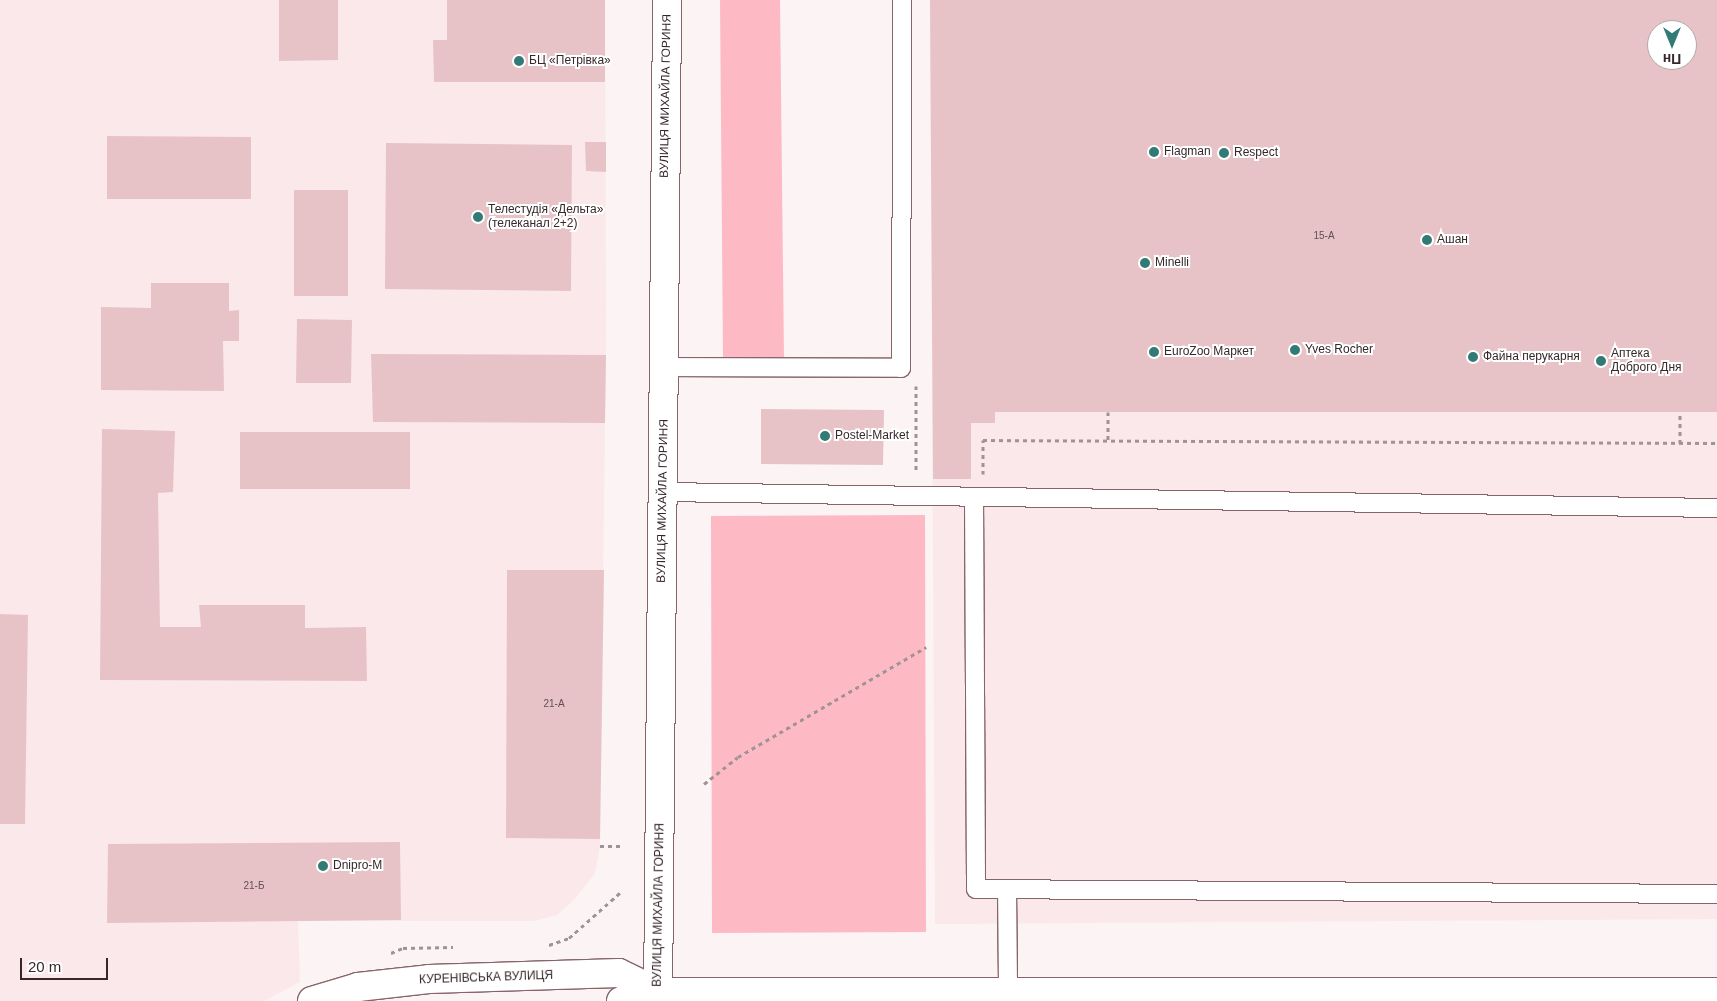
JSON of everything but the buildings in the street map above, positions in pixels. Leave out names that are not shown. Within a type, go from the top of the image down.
[{"type":"street","name":"ВУЛИЦЯ МИХАЙЛА ГОРИНЯ","points":[[658,997],[667,0]]},
{"type":"street","name":"КУРЕНІВСЬКА ВУЛИЦЯ","points":[[312,1001],[358,987],[429,980],[620,973],[658,997]]},
{"type":"street","name":"КУРЕНІВСЬКА ВУЛИЦЯ","points":[[621,1001],[658,997],[1008,992],[1717,992]]},
{"type":"lane","points":[[664,367],[901,368],[902,0]]},
{"type":"lane","points":[[663,492],[1717,508]]},
{"type":"lane","points":[[974,497],[976,889],[1717,894]]},
{"type":"lane","points":[[1007,890],[1008,992]]},
{"type":"path","points":[[1108,412],[1108,440]]},
{"type":"path","points":[[1680,412],[1680,443]]},
{"type":"path","points":[[983,440],[1717,443]]},
{"type":"path","points":[[704,784],[738,757],[926,647]]},
{"type":"path","points":[[600,846],[622,846]]},
{"type":"shaded area","points":[[0,0],[605,0],[606,332],[600,846],[595,873],[575,899],[557,915],[534,921],[298,921],[300,982],[264,1001],[0,1001]]},
{"type":"shaded area","points":[[720,0],[780,0],[784,358],[723,358]]},
{"type":"shaded area","points":[[930,0],[1717,0],[1717,919],[935,924]]},
{"type":"shaded area","points":[[925,515],[926,932],[712,933],[711,516]]},
{"type":"place","name":"БЦ «Петрівка»","points":[[519,61]]},
{"type":"place","name":"Flagman","points":[[1154,152]]},
{"type":"place","name":"Respect","points":[[1224,153]]},
{"type":"place","name":"Телестудія «Дельта» (телеканал 2+2)","points":[[478,217]]},
{"type":"place","name":"Ашан","points":[[1427,240]]},
{"type":"place","name":"Minelli","points":[[1145,263]]},
{"type":"place","name":"Yves Rocher","points":[[1295,350]]},
{"type":"place","name":"EuroZoo Маркет","points":[[1154,352]]},
{"type":"place","name":"Файна перукарня","points":[[1473,357]]},
{"type":"place","name":"Аптека Доброго Дня","points":[[1601,361]]},
{"type":"place","name":"Postel-Market","points":[[825,436]]},
{"type":"place","name":"Dnipro-M","points":[[323,866]]}]
